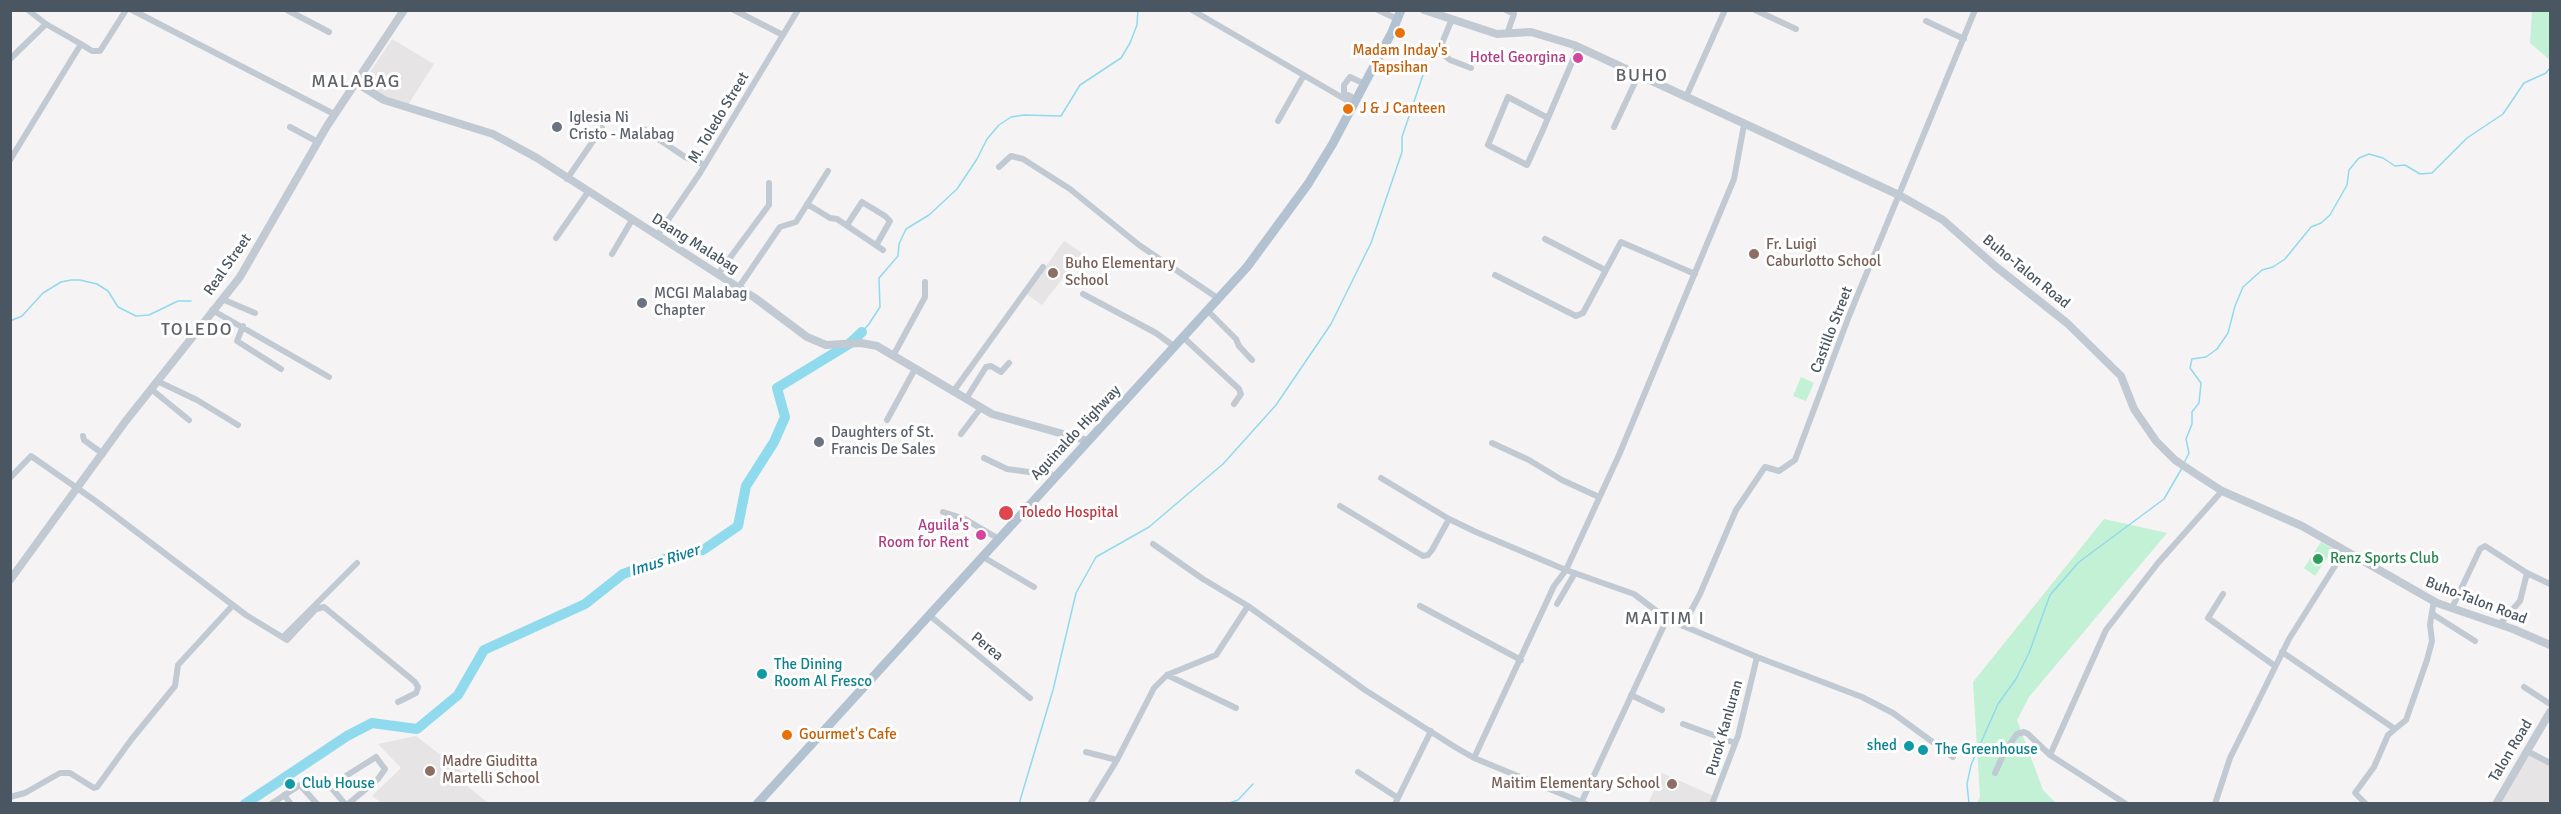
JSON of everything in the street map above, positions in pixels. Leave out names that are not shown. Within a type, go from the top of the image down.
[{"type":"main road","name":"Aguinaldo Highway","points":[[757,804],[1252,261],[1308,184],[1356,103],[1380,54],[1396,13]]},
{"type":"street","points":[[28,10],[46,24],[92,51],[100,51],[126,10]]},
{"type":"street","points":[[132,10],[334,114]]},
{"type":"street","points":[[287,10],[329,32]]},
{"type":"street","name":"Real Street","points":[[11,579],[157,381],[252,258],[334,114],[404,10]]},
{"type":"street","points":[[734,10],[783,35]]},
{"type":"street","name":"M. Toledo Street","points":[[657,236],[705,165],[798,10]]},
{"type":"street","points":[[1192,10],[1356,103]]},
{"type":"street","points":[[1378,10],[1396,13]]},
{"type":"street","name":"Buho-Talon Road","points":[[1424,10],[1483,31],[1507,34],[1531,32],[1578,48],[1899,195],[1943,220],[1995,266],[2067,323],[2121,376],[2142,424],[2175,460],[2222,491],[2302,526],[2434,601],[2500,624],[2550,645]]},
{"type":"street","points":[[1506,10],[1514,14],[1513,17]]},
{"type":"street","points":[[1507,34],[1513,17],[1519,10]]},
{"type":"street","points":[[1686,97],[1725,10]]},
{"type":"street","points":[[1755,10],[1796,28]]},
{"type":"street","name":"Castillo Street","points":[[1683,626],[1700,594],[1736,510],[1765,467],[1779,471],[1795,460],[1849,316],[1975,10]]},
{"type":"street","points":[[1452,19],[1440,48],[1441,52],[1450,60],[1471,68]]},
{"type":"street","points":[[1926,21],[1964,39]]},
{"type":"street","points":[[10,59],[46,24]]},
{"type":"street","points":[[10,160],[81,44]]},
{"type":"street","points":[[1548,118],[1508,97],[1488,145],[1527,165],[1548,118],[1578,48]]},
{"type":"street","points":[[1614,127],[1639,74]]},
{"type":"street","points":[[1278,122],[1304,75]]},
{"type":"street","points":[[1356,103],[1344,93],[1344,85],[1350,77],[1365,84]]},
{"type":"street","name":"Daang Malabag","points":[[356,82],[384,100],[493,134],[537,158],[738,287],[807,337],[826,345],[877,346],[980,408],[1005,419],[1088,441]]},
{"type":"street","points":[[1474,759],[1554,586],[1566,570],[1695,274],[1734,179],[1744,124]]},
{"type":"street","points":[[290,127],[318,142]]},
{"type":"street","points":[[567,179],[602,128]]},
{"type":"street","points":[[642,128],[685,157],[705,165]]},
{"type":"street","points":[[999,167],[1011,156],[1023,159],[1070,189],[1152,255],[1219,299]]},
{"type":"street","points":[[738,287],[780,227],[796,222],[828,171]]},
{"type":"street","points":[[718,274],[769,205],[769,183]]},
{"type":"street","points":[[556,238],[588,192]]},
{"type":"street","points":[[807,204],[847,225],[880,247],[890,219],[862,202],[847,225]]},
{"type":"street","points":[[612,254],[632,220]]},
{"type":"street","points":[[1545,239],[1605,270]]},
{"type":"street","points":[[1495,275],[1576,316],[1582,313],[1622,242],[1695,274]]},
{"type":"street","points":[[953,392],[1043,267]]},
{"type":"street","points":[[893,356],[925,297],[926,282]]},
{"type":"street","points":[[1083,294],[1156,333],[1175,347]]},
{"type":"street","points":[[222,299],[255,313]]},
{"type":"street","points":[[212,310],[329,377]]},
{"type":"street","points":[[1208,311],[1236,339],[1239,346],[1252,360]]},
{"type":"street","points":[[243,326],[237,337],[238,342],[281,369]]},
{"type":"street","points":[[1184,338],[1239,389],[1241,394],[1234,404]]},
{"type":"street","points":[[966,399],[986,368],[991,366],[1001,372],[1009,363]]},
{"type":"street","points":[[887,420],[915,369]]},
{"type":"street","points":[[157,381],[197,400],[238,425]]},
{"type":"street","points":[[151,389],[189,420]]},
{"type":"street","points":[[961,434],[980,408]]},
{"type":"street","points":[[83,436],[84,440],[103,454]]},
{"type":"street","points":[[1492,443],[1529,460],[1562,480],[1599,496]]},
{"type":"street","points":[[10,478],[31,456],[106,508],[233,606],[287,640],[316,609],[324,608],[418,687],[416,693],[398,702]]},
{"type":"street","points":[[984,458],[1013,471],[1029,472],[1041,468],[1056,477]]},
{"type":"street","points":[[1381,478],[1449,519],[1566,570],[1634,594],[1667,619],[1757,657],[1862,697],[1893,713],[1953,757]]},
{"type":"street","points":[[2050,755],[2106,630],[2158,563],[2222,491]]},
{"type":"street","points":[[1340,506],[1424,556],[1432,550],[1449,519]]},
{"type":"street","points":[[943,512],[965,519],[999,539]]},
{"type":"street","points":[[1153,544],[1203,579],[1248,606],[1326,663],[1474,759],[1583,803],[1667,619]]},
{"type":"street","points":[[2452,608],[2481,547],[2485,546],[2527,573],[2550,584]]},
{"type":"street","points":[[2215,804],[2230,758],[2282,652],[2345,550]]},
{"type":"street","points":[[983,556],[1034,587]]},
{"type":"street","points":[[283,638],[357,563]]},
{"type":"street","points":[[1557,604],[1575,573]]},
{"type":"street","points":[[2500,624],[2520,602],[2527,573]]},
{"type":"street","points":[[2223,594],[2208,618],[2275,666]]},
{"type":"street","points":[[2366,804],[2355,792],[2374,767],[2388,735],[2406,720],[2432,641],[2430,625],[2434,601]]},
{"type":"street","points":[[10,796],[25,793],[60,773],[70,773],[94,788],[97,787],[131,740],[175,686],[178,665],[233,606]]},
{"type":"street","points":[[1090,804],[1117,760],[1150,694],[1167,675],[1216,655],[1248,606]]},
{"type":"street","points":[[1419,606],[1521,660]]},
{"type":"street","points":[[2432,612],[2475,641]]},
{"type":"street","name":"Perea","points":[[929,615],[1030,698]]},
{"type":"street","points":[[2282,652],[2395,729]]},
{"type":"street","name":"Purok Kanluran","points":[[1712,804],[1735,743],[1757,657]]},
{"type":"street","points":[[1167,675],[1236,708]]},
{"type":"street","points":[[2524,687],[2550,705]]},
{"type":"street","points":[[1631,695],[1662,710]]},
{"type":"street","name":"Talon Road","points":[[2496,804],[2550,712]]},
{"type":"street","points":[[1683,724],[1735,743]]},
{"type":"street","points":[[1358,772],[1396,801],[1431,731]]},
{"type":"street","points":[[1995,773],[2005,751],[2017,734],[2024,732],[2050,755],[2126,804]]},
{"type":"street","points":[[2527,751],[2550,763]]},
{"type":"street","points":[[1086,752],[1117,760]]},
{"type":"street","points":[[376,757],[385,769],[378,779],[346,804],[330,786],[376,757]]},
{"type":"street","points":[[271,804],[300,785],[317,804]]},
{"type":"street","points":[[284,795],[291,804]]},
{"type":"shaded area","points":[[392,39],[434,64],[408,105],[386,97],[370,87],[366,78]]},
{"type":"shaded area","name":"Buho Elementary School","points":[[1064,241],[1082,253],[1042,305],[1026,294]]},
{"type":"shaded area","name":"Madre Giuditta Martelli School","points":[[416,736],[467,775],[466,785],[488,803],[382,803],[372,796],[401,768],[378,744]]},
{"type":"shaded area","points":[[2531,753],[2550,762],[2550,803],[2500,804]]},
{"type":"shaded area","name":"Maitim Elementary School","points":[[1662,773],[1714,796],[1710,803],[1648,804]]},
{"type":"green space","points":[[2532,11],[2550,11],[2550,60],[2530,43]]},
{"type":"green space","points":[[1801,377],[1814,383],[1806,401],[1793,396]]},
{"type":"green space","points":[[2104,519],[2167,533],[2029,697],[2017,720],[2043,790],[2056,803],[1977,803],[1980,797],[1973,682]]},
{"type":"green space","name":"Renz Sports Club","points":[[2321,542],[2333,549],[2315,576],[2304,568]]},
{"type":"waterway","name":"Imus River","points":[[862,332],[880,307],[879,278],[898,256],[899,244],[906,229],[929,215],[957,189],[987,139],[999,125],[1011,117],[1024,115],[1061,116],[1080,85],[1121,58],[1137,25],[1138,10]]},
{"type":"waterway","points":[[2184,463],[2189,453],[2186,439],[2192,424],[2192,412],[2199,403],[2201,383],[2190,368],[2192,359],[2206,357],[2217,349],[2228,333],[2243,287],[2262,270],[2273,267],[2285,259],[2311,227],[2321,223],[2330,215],[2347,185],[2349,170],[2359,158],[2369,154],[2383,158],[2395,166],[2405,165],[2420,174],[2432,173],[2467,138],[2503,114],[2524,83],[2546,73],[2550,68]]},
{"type":"waterway","points":[[1019,804],[1053,690],[1076,593],[1096,557],[1149,527],[1223,464],[1276,405],[1331,324],[1371,243],[1402,152],[1402,137],[1424,72]]},
{"type":"waterway","points":[[10,321],[22,316],[43,293],[61,282],[71,280],[97,284],[108,291],[118,307],[136,316],[149,315],[178,301],[191,301]]},
{"type":"waterway","name":"Imus River","points":[[245,804],[347,736],[372,723],[417,729],[458,695],[484,650],[585,604],[623,574],[676,555],[703,550],[738,526],[746,486],[774,442],[785,417],[777,388],[849,344],[862,332]]},
{"type":"waterway","points":[[1969,804],[1967,784],[1971,765],[1998,704],[2016,679],[2029,653],[2050,595],[2079,562],[2164,499],[2182,468]]},
{"type":"waterway","points":[[1226,804],[1238,800],[1253,784]]},
{"type":"place","name":"Madam Inday's Tapsihan","points":[[1400,33]]},
{"type":"place","name":"Hotel Georgina","points":[[1578,58]]},
{"type":"place","name":"J & J Canteen","points":[[1348,109]]},
{"type":"place","name":"Iglesia Ni Cristo - Malabag","points":[[557,127]]},
{"type":"place","name":"Fr. Luigi Caburlotto School","points":[[1754,254]]},
{"type":"place","name":"Buho Elementary School","points":[[1053,273]]},
{"type":"place","name":"MCGI Malabag Chapter","points":[[642,303]]},
{"type":"place","name":"Daughters of St. Francis De Sales","points":[[819,442]]},
{"type":"place","name":"Toledo Hospital","points":[[1006,513]]},
{"type":"place","name":"Aguila's Room for Rent","points":[[981,535]]},
{"type":"place","name":"Renz Sports Club","points":[[2318,559]]},
{"type":"place","name":"The Dining Room Al Fresco","points":[[762,674]]},
{"type":"place","name":"Gourmet's Cafe","points":[[787,735]]},
{"type":"place","name":"shed","points":[[1909,746]]},
{"type":"place","name":"The Greenhouse","points":[[1923,750]]},
{"type":"place","name":"Madre Giuditta Martelli School","points":[[430,771]]},
{"type":"place","name":"Club House","points":[[290,784]]},
{"type":"place","name":"Maitim Elementary School","points":[[1672,784]]},
{"type":"district","name":"BUHO","points":[[1642,76]]},
{"type":"district","name":"MALABAG","points":[[356,82]]},
{"type":"district","name":"TOLEDO","points":[[197,330]]},
{"type":"district","name":"MAITIM I","points":[[1665,619]]}]
